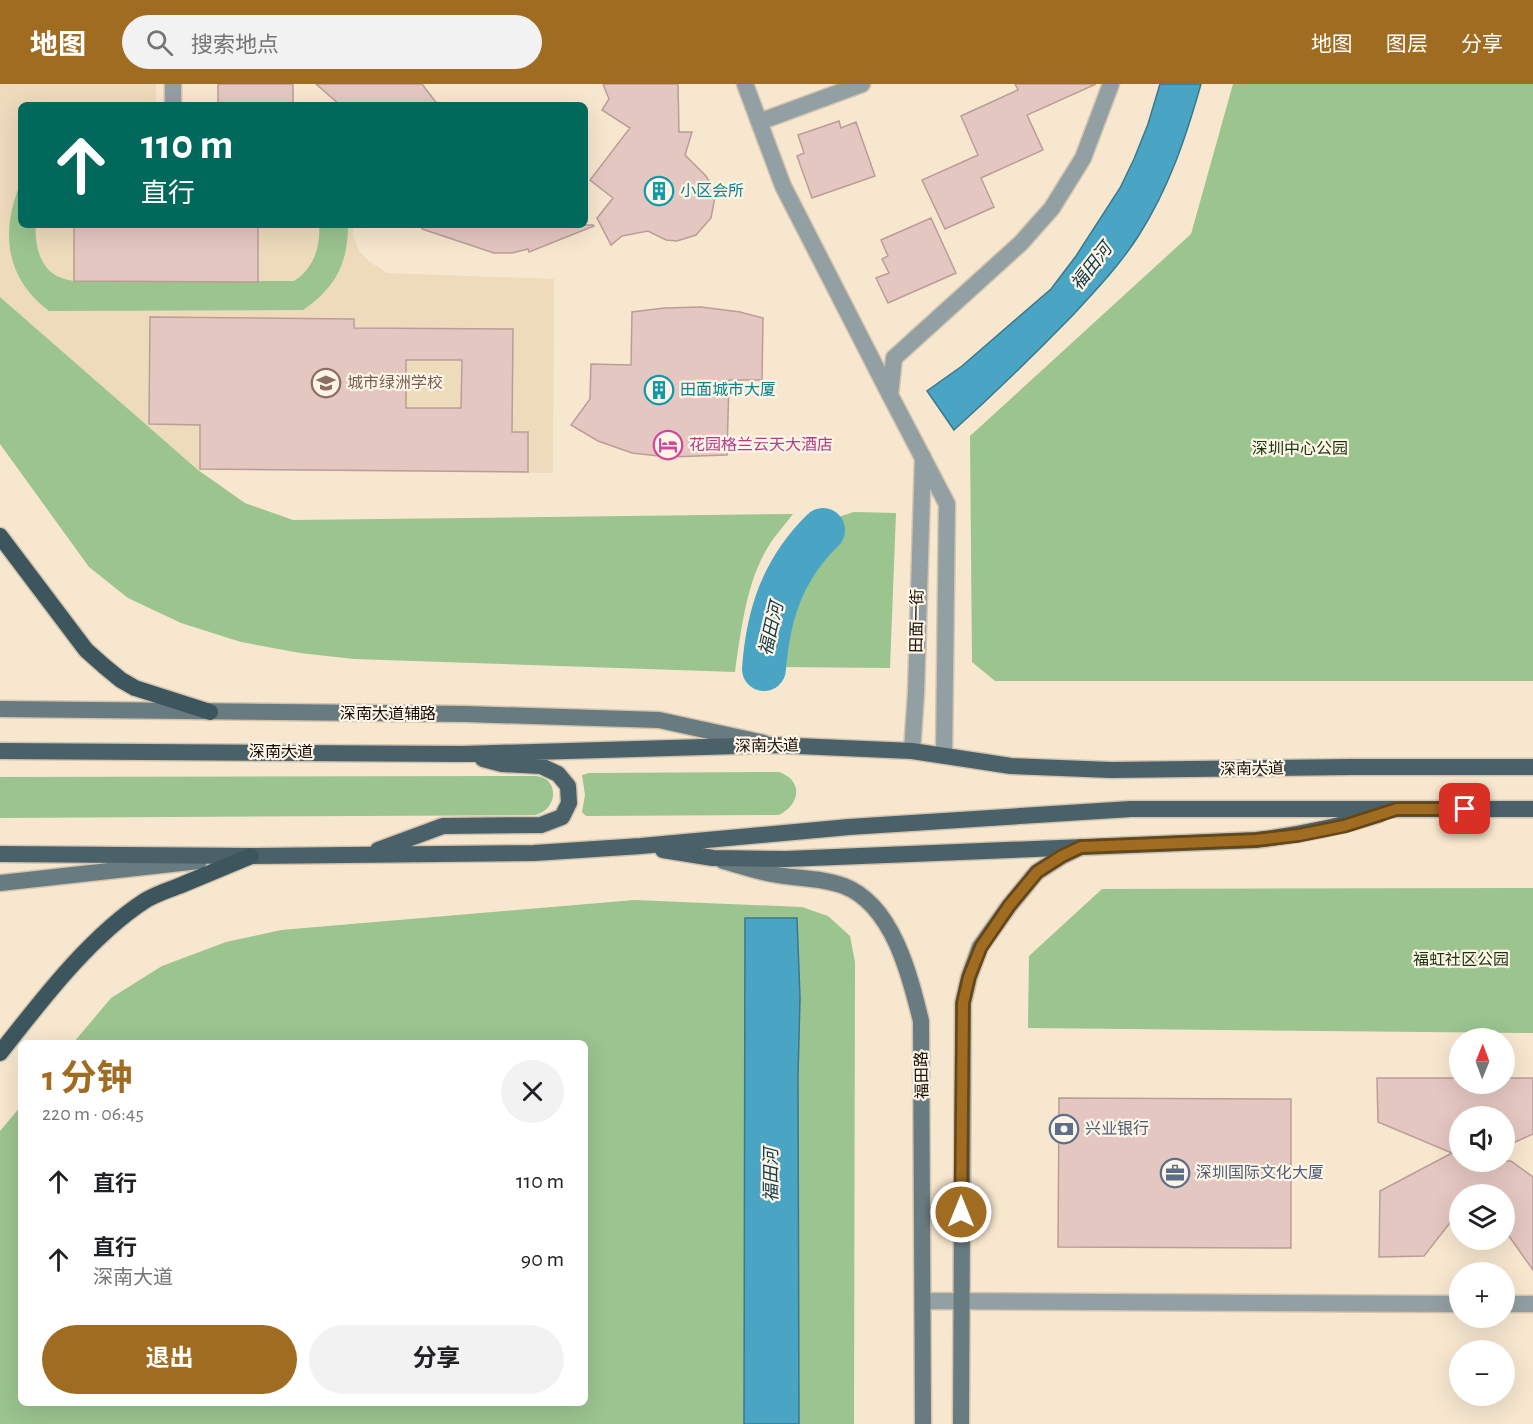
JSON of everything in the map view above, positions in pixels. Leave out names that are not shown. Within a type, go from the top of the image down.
[{"type":"highway","points":[[0,536],[87,650],[121,680],[158,696],[210,712]]},
{"type":"highway","points":[[0,1053],[30,1015],[99,937],[125,915],[148,899],[251,855]]},
{"type":"main road","name":"深南大道辅路","points":[[0,709],[465,714],[659,720],[774,745]]},
{"type":"main road","name":"深南大道","points":[[0,751],[462,754],[774,745],[912,751],[1011,766],[1111,770],[1533,767]]},
{"type":"main road","points":[[368,854],[443,826],[541,825],[562,817],[569,803],[568,786],[558,774],[541,766],[502,764],[462,754]]},
{"type":"main road","points":[[0,854],[534,853],[641,846],[849,827],[1131,809],[1533,808]]},
{"type":"main road","points":[[641,846],[713,858],[786,859],[1256,840],[1299,835],[1344,826],[1397,809]]},
{"type":"main road","points":[[961,1424],[963,1003],[969,977],[981,947],[1009,906],[1037,872],[1081,847]]},
{"type":"main road","points":[[0,883],[251,855]]},
{"type":"main road","name":"福田路","points":[[713,858],[772,874],[820,879],[846,887],[864,898],[876,909],[895,940],[914,989],[921,1021],[923,1424]]},
{"type":"street","points":[[173,84],[173,102]]},
{"type":"street","points":[[745,84],[783,186],[923,457]]},
{"type":"street","points":[[759,122],[862,84]]},
{"type":"street","points":[[890,395],[894,358],[1021,243],[1052,208],[1083,158],[1111,84]]},
{"type":"street","name":"田面一街","points":[[912,751],[916,693],[923,457]]},
{"type":"street","name":"田面一街","points":[[923,457],[948,504],[944,755]]},
{"type":"street","points":[[924,1301],[1449,1304]]},
{"type":"street","points":[[1515,1304],[1533,1304]]},
{"type":"shaded area","name":"城市绿洲学校","points":[[0,84],[156,84],[156,102],[18,102],[18,228],[353,228],[359,251],[387,273],[554,279],[553,473],[198,470],[0,297]]},
{"type":"green space","name":"深圳中心公园","points":[[1233,84],[1533,84],[1533,681],[995,681],[972,662],[970,436],[1191,234]]},
{"type":"green space","points":[[18,190],[18,228],[36,228],[37,248],[47,268],[61,278],[74,281],[294,281],[311,264],[319,241],[319,228],[348,228],[347,239],[338,274],[324,293],[303,310],[49,311],[34,298],[15,269],[9,236],[14,200]]},
{"type":"green space","points":[[0,297],[198,470],[245,503],[293,520],[793,514],[768,547],[754,576],[735,672],[354,659],[300,653],[241,642],[181,623],[128,598],[89,567],[0,444]]},
{"type":"green space","points":[[854,512],[896,513],[890,668],[779,667],[787,620],[800,576],[838,517]]},
{"type":"green space","points":[[779,772],[792,781],[796,787],[796,793],[791,805],[779,815],[586,816],[582,812],[585,795],[582,775],[589,773]]},
{"type":"green space","points":[[536,776],[549,782],[553,794],[548,807],[535,815],[0,818],[0,777]]},
{"type":"green space","name":"福虹社区公园","points":[[1533,888],[1533,1033],[1515,1033],[1515,1028],[1449,1028],[1449,1032],[1028,1028],[1029,956],[1102,889]]},
{"type":"green space","points":[[634,900],[802,907],[828,916],[850,936],[855,962],[854,1424],[0,1424],[0,1131],[18,1110],[18,1406],[588,1406],[588,1040],[76,1040],[111,998],[162,966],[226,942],[281,930]]},
{"type":"water","points":[[1160,84],[1201,84],[1176,162],[1150,217],[1124,257],[1090,297],[954,430],[927,391],[962,366],[1051,289],[1076,256],[1120,188],[1148,124]]},
{"type":"water","points":[[745,918],[797,918],[800,998],[798,1076],[799,1424],[744,1424]]},
{"type":"building","points":[[218,84],[293,84],[293,102],[218,102]]},
{"type":"building","points":[[316,84],[422,84],[436,102],[337,102]]},
{"type":"building","name":"小区会所","points":[[603,84],[678,84],[679,132],[692,132],[685,155],[706,176],[715,197],[711,218],[696,235],[677,241],[666,240],[648,231],[622,236],[611,245],[597,218],[613,198],[590,180],[630,128],[602,110],[609,99]]},
{"type":"building","points":[[1015,84],[1096,84],[1027,115],[1043,150],[981,178],[994,207],[945,229],[922,180],[978,155],[961,116],[1018,90]]},
{"type":"building","points":[[839,121],[841,128],[856,122],[875,176],[812,198],[797,156],[804,153],[798,135]]},
{"type":"building","points":[[931,218],[956,273],[888,303],[876,278],[889,273],[882,259],[888,256],[881,240]]},
{"type":"building","points":[[588,225],[594,226],[529,252],[528,249],[512,253],[494,253],[422,229],[588,228]]},
{"type":"building","points":[[74,228],[258,228],[258,282],[74,281]]},
{"type":"building","name":"田面城市大厦","points":[[701,307],[740,312],[763,318],[762,380],[729,380],[727,455],[668,457],[632,453],[598,441],[571,425],[590,399],[591,364],[631,365],[632,312]]},
{"type":"building","points":[[150,317],[354,319],[354,328],[513,329],[512,432],[528,432],[528,472],[200,469],[200,425],[149,424]],"holes":[[[406,360],[462,360],[461,408],[406,408]]]},
{"type":"building","points":[[1377,1078],[1449,1078],[1449,1094],[1515,1094],[1515,1078],[1533,1078],[1533,1134],[1515,1142],[1515,1106],[1449,1106],[1449,1152],[1378,1122]]},
{"type":"building","name":"深圳国际文化大厦","points":[[1059,1098],[1291,1099],[1291,1248],[1058,1247]]},
{"type":"building","points":[[1449,1155],[1449,1172],[1515,1172],[1515,1164],[1533,1177],[1533,1270],[1515,1245],[1515,1184],[1449,1184],[1449,1224],[1424,1256],[1379,1257],[1380,1191]]},
{"type":"waterway","name":"福田河","points":[[764,669],[769,630],[780,594],[797,560],[823,530]]},
{"type":"place","name":"小区会所","points":[[659,191]]},
{"type":"place","name":"城市绿洲学校","points":[[326,383]]},
{"type":"place","name":"田面城市大厦","points":[[659,390]]},
{"type":"place","name":"花园格兰云天大酒店","points":[[668,445]]},
{"type":"place","name":"兴业银行","points":[[1064,1129]]},
{"type":"place","name":"深圳国际文化大厦","points":[[1175,1173]]},
{"type":"route","points":[[961,1212],[963,1003],[969,977],[981,947],[1009,906],[1037,872],[1081,847],[1256,840],[1299,835],[1344,826],[1397,809],[1465,809]]}]
